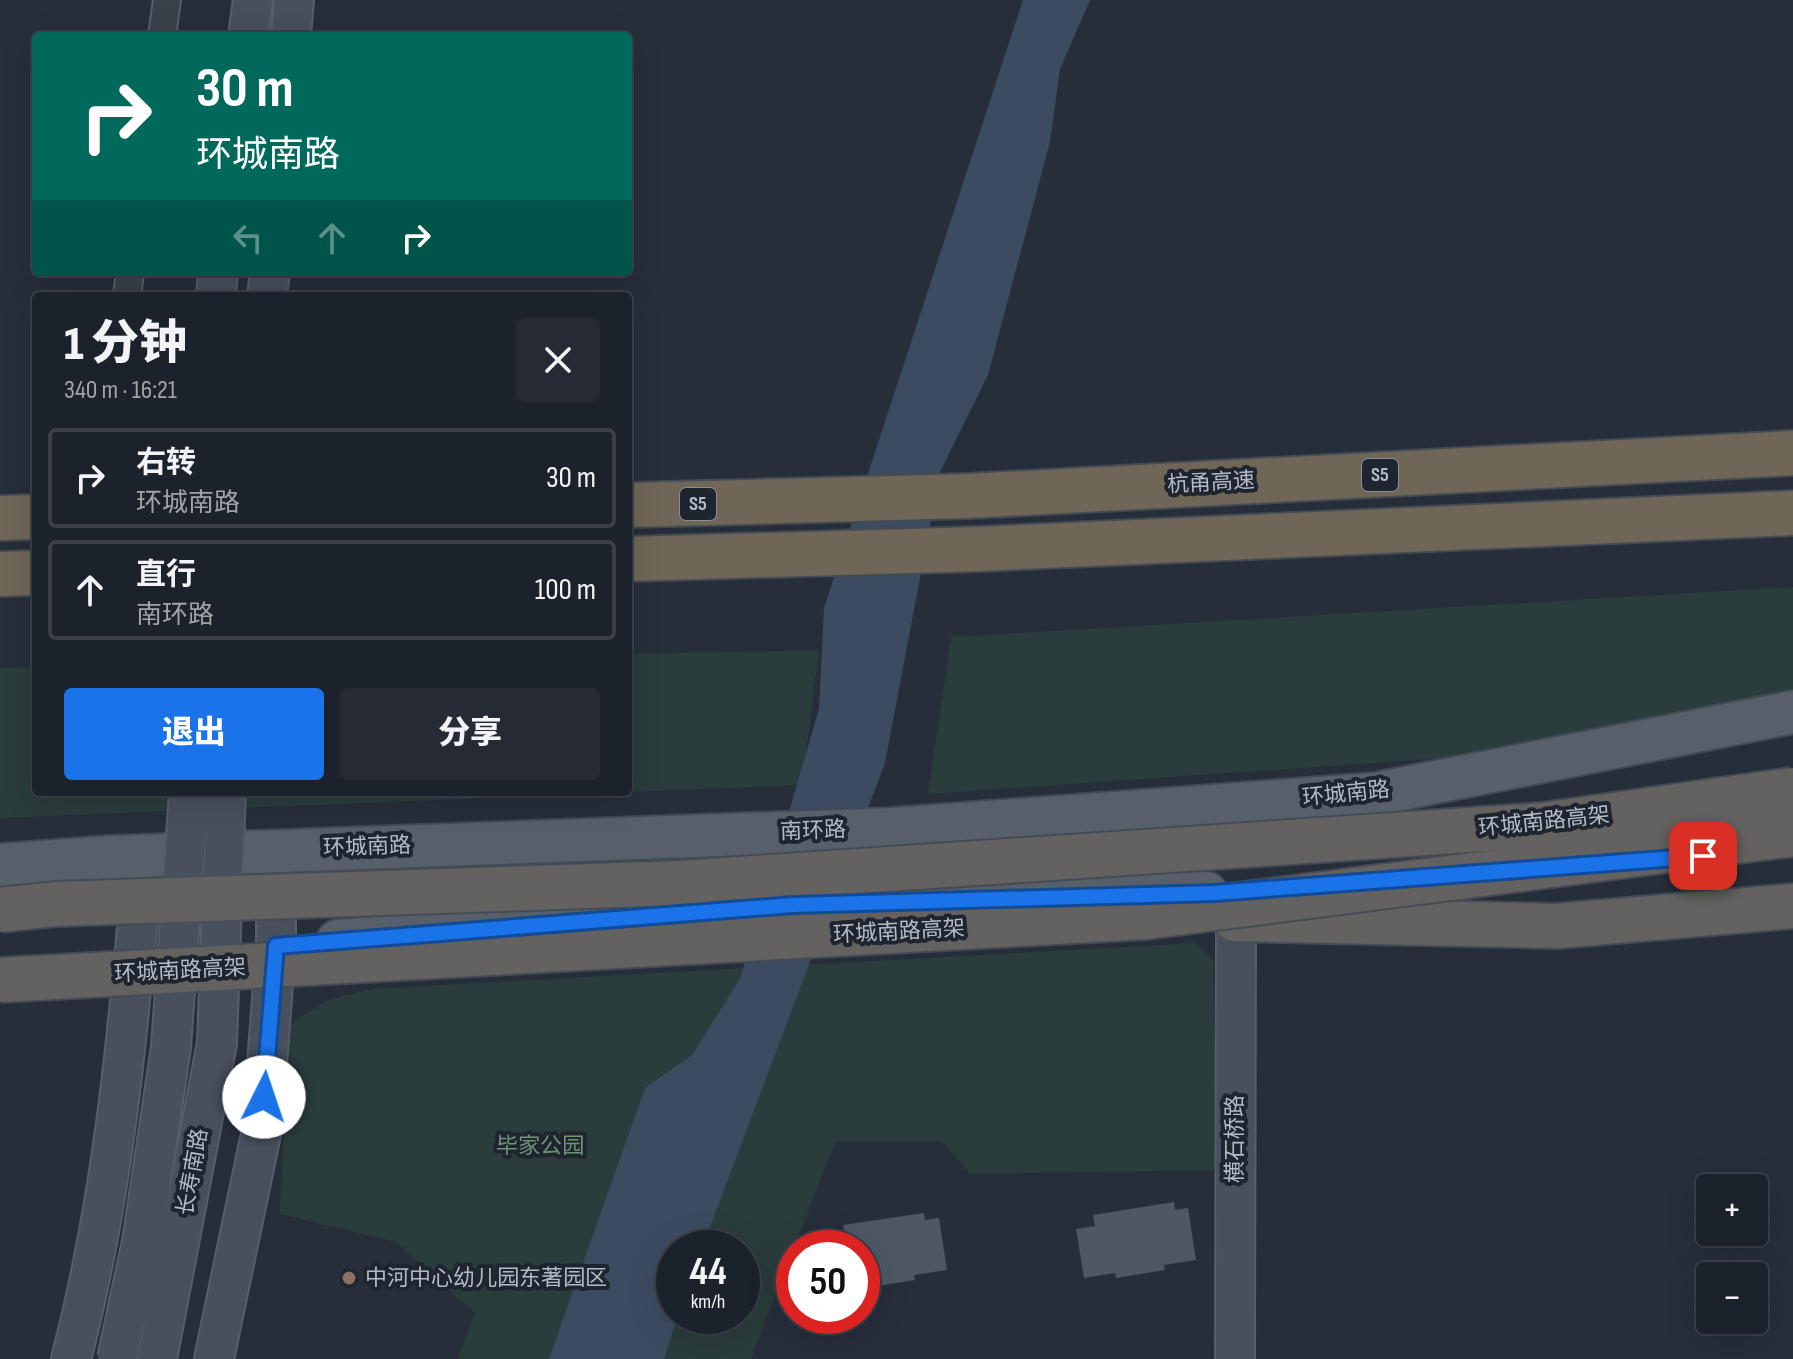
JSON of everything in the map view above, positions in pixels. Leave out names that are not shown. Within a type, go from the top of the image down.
[{"type":"highway","name":"杭甬高速","points":[[632,505],[967,496],[1793,453]]},
{"type":"highway","points":[[632,559],[978,549],[1793,513]]},
{"type":"highway","points":[[0,518],[32,517]]},
{"type":"highway","points":[[0,574],[32,573]]},
{"type":"highway","points":[[1543,825],[1793,769]]},
{"type":"highway","name":"环城南路高架","points":[[0,910],[56,904],[681,883],[1543,825],[1793,790]]},
{"type":"highway","name":"环城南路高架","points":[[0,980],[1145,917],[1793,834]]},
{"type":"highway","points":[[1145,917],[1557,926],[1793,906]]},
{"type":"main road","points":[[249,32],[253,0]]},
{"type":"main road","points":[[291,32],[294,0]]},
{"type":"main road","name":"环城南路","points":[[892,829],[1375,794],[1793,712]]},
{"type":"main road","name":"长寿南路","points":[[117,1359],[142,1242],[171,1047],[189,796]]},
{"type":"main road","name":"长寿南路","points":[[157,1359],[217,1043],[226,796]]},
{"type":"main road","name":"南环路","points":[[734,834],[892,829]]},
{"type":"main road","name":"环城南路","points":[[0,865],[143,856],[734,834]]},
{"type":"main road","points":[[0,967],[736,908],[849,901],[1214,893],[1613,865],[1793,847]]},
{"type":"main road","points":[[214,1359],[262,1129],[276,946],[276,851]]},
{"type":"main road","points":[[71,1359],[88,1295],[126,1062],[143,856]]},
{"type":"main road","name":"横石桥路","points":[[1235,1359],[1236,919]]},
{"type":"street","points":[[163,32],[167,0]]},
{"type":"street","points":[[300,32],[305,0]]},
{"type":"green space","points":[[1793,587],[1793,691],[1445,758],[928,794],[951,637]]},
{"type":"green space","points":[[819,650],[802,785],[632,792],[632,654]]},
{"type":"green space","points":[[32,667],[32,796],[535,796],[0,818],[0,668]]},
{"type":"green space","name":"毕家公园","points":[[1195,943],[1213,960],[1217,1170],[971,1174],[942,1142],[835,1142],[801,1230],[776,1230],[776,1294],[751,1359],[458,1359],[475,1313],[396,1242],[280,1214],[289,1025],[327,1000],[372,989]]},
{"type":"water","points":[[1023,0],[1090,0],[1060,69],[1050,142],[988,375],[940,472],[885,763],[709,1230],[656,1230],[656,1334],[672,1334],[664,1359],[549,1359],[645,1088],[692,1055],[740,979],[819,709],[824,608]]},
{"type":"building","points":[[1174,1202],[1175,1210],[1188,1208],[1196,1260],[1164,1265],[1165,1270],[1116,1278],[1115,1273],[1084,1278],[1076,1229],[1095,1226],[1093,1215]]},
{"type":"building","points":[[924,1213],[925,1220],[939,1218],[947,1270],[914,1275],[915,1280],[880,1286],[880,1230],[844,1230],[843,1225]]},
{"type":"place","name":"中河中心幼儿园东著园区","points":[[349,1278]]},
{"type":"route","points":[[264,1097],[276,946],[736,908],[849,901],[1214,893],[1703,856]]}]
